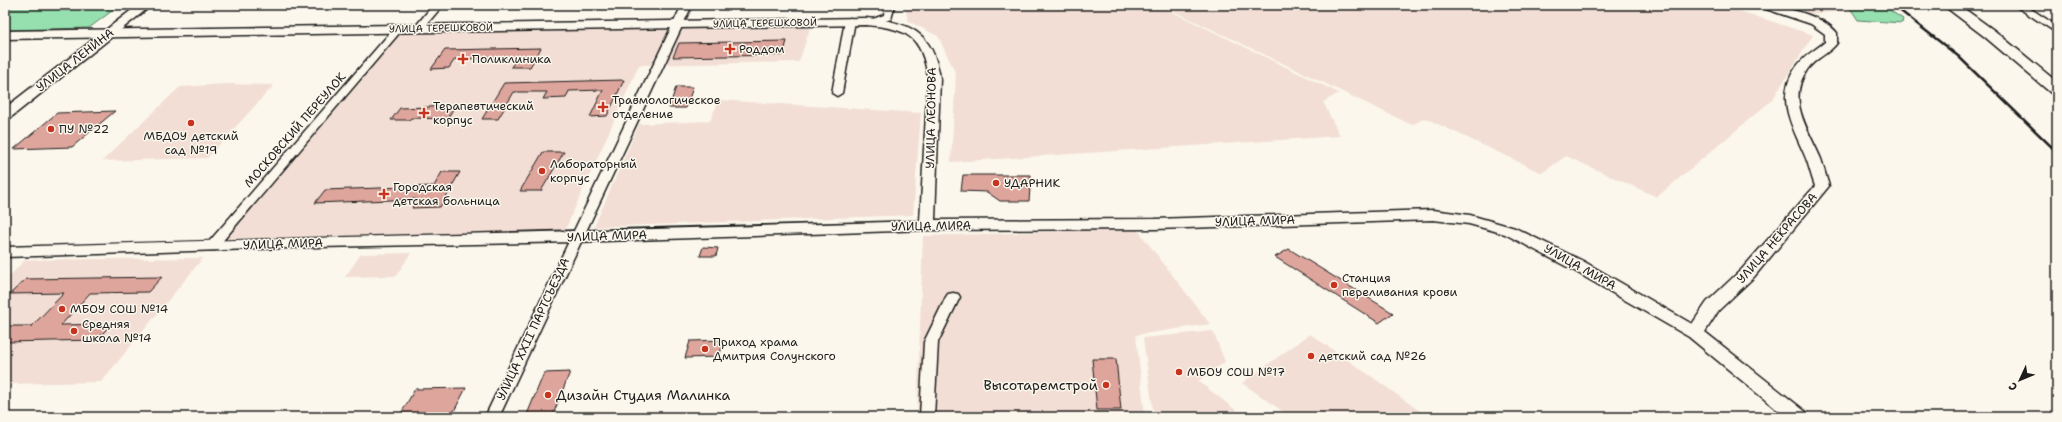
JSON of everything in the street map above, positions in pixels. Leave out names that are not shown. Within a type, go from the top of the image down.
[{"type":"main road","name":"УЛИЦА ЛЕНИНА","points":[[5,115],[146,5]]},
{"type":"main road","points":[[1950,5],[1990,34],[2057,90]]},
{"type":"street","points":[[418,29],[438,5]]},
{"type":"street","name":"УЛИЦА XXII ПАРТСЪЕЗДА","points":[[492,417],[575,237],[687,5]]},
{"type":"street","points":[[876,21],[888,17],[890,5]]},
{"type":"street","name":"УЛИЦА НЕКРАСОВА","points":[[1695,333],[1713,306],[1748,273],[1822,186],[1814,160],[1795,119],[1790,102],[1793,85],[1802,68],[1831,43],[1831,33],[1815,22],[1764,5]]},
{"type":"street","points":[[2019,5],[2057,30]]},
{"type":"street","points":[[837,93],[850,21]]},
{"type":"street","name":"УЛИЦА ТЕРЕШКОВОЙ","points":[[5,35],[876,21]]},
{"type":"street","name":"УЛИЦА ЛЕОНОВА","points":[[876,21],[894,25],[912,34],[926,47],[932,57],[934,78],[927,225]]},
{"type":"street","name":"МОСКОВСКИЙ ПЕРЕУЛОК","points":[[211,247],[398,29]]},
{"type":"street","name":"УЛИЦА МИРА","points":[[5,252],[211,247],[317,242],[575,237],[927,225],[1162,224],[1433,216],[1470,220],[1510,231],[1542,246],[1695,333],[1799,417]]},
{"type":"street","points":[[927,417],[931,342],[953,297]]},
{"type":"shaded area","points":[[1158,5],[1339,93],[1323,102],[1340,136],[951,162],[956,74],[938,36],[908,21],[905,6]]},
{"type":"shaded area","points":[[1161,5],[1721,5],[1813,35],[1772,100],[1657,197],[1566,156],[1542,173],[1425,118],[1412,125]]},
{"type":"shaded area","points":[[1789,5],[1840,5],[1844,11],[1811,14]]},
{"type":"shaded area","points":[[810,28],[799,62],[639,65],[565,230],[226,239],[402,32]]},
{"type":"shaded area","name":"МБДОУ детский сад №19","points":[[225,84],[274,85],[207,158],[102,161],[180,87]]},
{"type":"shaded area","points":[[719,100],[921,113],[913,215],[594,227],[639,124],[710,121]]},
{"type":"shaded area","points":[[1137,229],[1210,324],[1136,335],[1145,417],[917,417],[923,236]]},
{"type":"shaded area","points":[[411,253],[396,276],[345,277],[361,254]]},
{"type":"shaded area","name":"Средняя школа №14","points":[[203,258],[101,382],[5,384],[5,281],[25,260]]},
{"type":"shaded area","name":"МБОУ СОШ №17","points":[[1213,331],[1225,362],[1198,381],[1245,417],[1154,417],[1143,338]]},
{"type":"shaded area","name":"детский сад №26","points":[[1310,334],[1428,417],[1291,417],[1242,383]]},
{"type":"green space","points":[[5,5],[120,5],[89,28],[5,30]]},
{"type":"green space","points":[[1848,5],[1882,5],[1903,19],[1902,23],[1858,20]]},
{"type":"building","name":"Роддом","points":[[787,41],[783,55],[673,57],[679,43]]},
{"type":"building","name":"Поликлиника","points":[[541,48],[530,67],[511,67],[517,58],[455,59],[449,68],[431,69],[445,50]]},
{"type":"building","name":"Травмологическое отделение","points":[[624,80],[607,116],[590,117],[603,90],[569,91],[566,98],[543,99],[547,92],[514,92],[498,119],[482,119],[504,83]]},
{"type":"building","points":[[676,87],[693,87],[686,108],[669,108]]},
{"type":"building","name":"Терапевтический корпус","points":[[455,106],[447,119],[411,118],[409,120],[391,120],[400,108]]},
{"type":"building","name":"ПУ №22","points":[[115,111],[72,147],[14,149],[57,113]]},
{"type":"building","name":"Лабораторный корпус","points":[[543,152],[564,152],[541,191],[520,191]]},
{"type":"building","name":"Городская детская больница","points":[[442,172],[460,172],[440,207],[412,208],[417,199],[315,203],[325,190],[434,186]]},
{"type":"building","name":"УДАРНИК","points":[[963,175],[1031,175],[1029,201],[1000,201],[987,192],[961,191]]},
{"type":"building","points":[[703,247],[718,248],[716,256],[700,256]]},
{"type":"building","name":"Станция переливания крови","points":[[1289,249],[1393,313],[1379,323],[1275,257]]},
{"type":"building","name":"МБОУ СОШ №14","points":[[162,277],[148,292],[90,293],[61,325],[111,324],[97,340],[5,342],[5,326],[32,326],[64,293],[10,294],[26,279]]},
{"type":"building","name":"Приход храма Дмитрия Солунского","points":[[724,340],[719,357],[685,358],[690,341]]},
{"type":"building","name":"Высотаремстрой","points":[[1092,359],[1116,359],[1121,410],[1097,410]]},
{"type":"building","name":"Дизайн Студия Малинка","points":[[570,372],[552,417],[526,417],[544,373]]},
{"type":"building","points":[[466,388],[451,417],[399,417],[415,389]]},
{"type":"railway","points":[[1893,5],[1958,56],[2057,152]]},
{"type":"place","name":"Роддом","points":[[730,49]]},
{"type":"place","name":"Поликлиника","points":[[463,59]]},
{"type":"place","name":"Травмологическое отделение","points":[[603,107]]},
{"type":"place","name":"Терапевтический корпус","points":[[424,113]]},
{"type":"place","name":"МБДОУ детский сад №19","points":[[191,123]]},
{"type":"place","name":"ПУ №22","points":[[51,129]]},
{"type":"place","name":"Лабораторный корпус","points":[[542,171]]},
{"type":"place","name":"УДАРНИК","points":[[996,183]]},
{"type":"place","name":"Городская детская больница","points":[[384,194]]},
{"type":"place","name":"Станция переливания крови","points":[[1334,285]]},
{"type":"place","name":"МБОУ СОШ №14","points":[[62,309]]},
{"type":"place","name":"Средняя школа №14","points":[[74,331]]},
{"type":"place","name":"Приход храма Дмитрия Солунского","points":[[705,349]]},
{"type":"place","name":"детский сад №26","points":[[1311,356]]},
{"type":"place","name":"МБОУ СОШ №17","points":[[1179,372]]},
{"type":"place","name":"Высотаремстрой","points":[[1106,385]]},
{"type":"place","name":"Дизайн Студия Малинка","points":[[548,395]]}]
